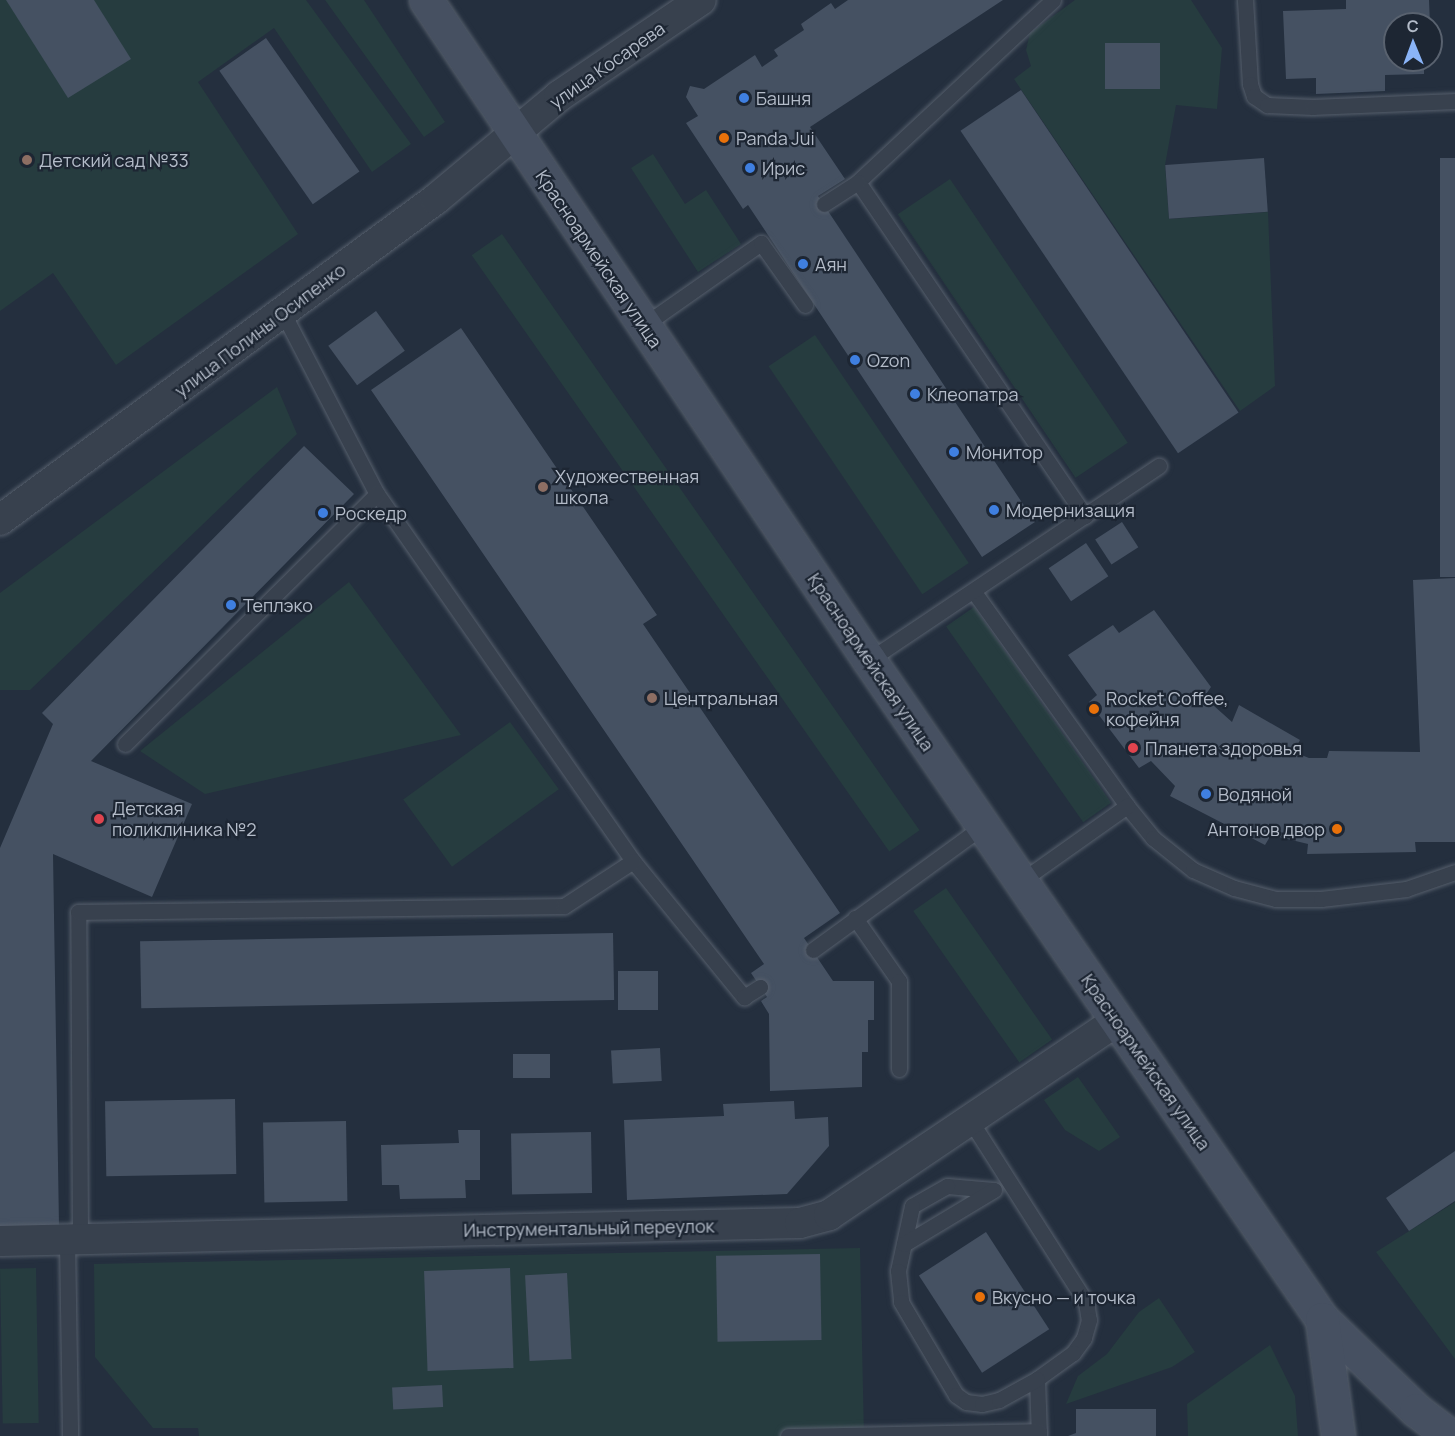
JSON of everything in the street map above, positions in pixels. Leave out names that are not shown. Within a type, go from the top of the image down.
[{"type":"main road","name":"Красноармейская улица","points":[[426,0],[869,660],[1322,1319],[1416,1410],[1450,1436]]},
{"type":"main road","name":"Красноармейская улица","points":[[1322,1319],[1338,1436]]},
{"type":"street","name":"улица Косарева","points":[[516,134],[559,96],[701,0]]},
{"type":"street","name":"улица Полины Осипенко","points":[[0,520],[436,199],[516,134]]},
{"type":"street","name":"Инструментальный переулок","points":[[0,1241],[800,1223],[829,1215],[1117,1021]]},
{"type":"lane","points":[[824,204],[858,182],[1053,0]]},
{"type":"lane","points":[[1245,0],[1250,84],[1254,96],[1267,105],[1313,107],[1455,100]]},
{"type":"lane","points":[[858,182],[1085,516]]},
{"type":"lane","points":[[644,325],[761,243],[805,305]]},
{"type":"lane","points":[[283,313],[377,494],[633,861],[744,997],[760,987]]},
{"type":"lane","points":[[869,660],[1160,466]]},
{"type":"lane","points":[[125,744],[377,494]]},
{"type":"lane","points":[[974,591],[1127,806],[1153,838],[1193,870],[1234,888],[1276,899],[1321,899],[1406,888],[1455,872]]},
{"type":"lane","points":[[1021,881],[1127,806]]},
{"type":"lane","points":[[813,950],[983,826]]},
{"type":"lane","points":[[70,1436],[78,912],[564,906],[633,861]]},
{"type":"lane","points":[[855,918],[899,981],[899,1070]]},
{"type":"lane","points":[[970,1120],[1007,1182],[1086,1302],[1089,1320],[1084,1338],[1073,1353],[1037,1379],[999,1400],[982,1404],[966,1402],[956,1395],[901,1302],[898,1270],[912,1206],[947,1186],[993,1190]]},
{"type":"lane","points":[[904,1244],[1007,1182]]},
{"type":"lane","points":[[788,1436],[1039,1434],[1037,1379]]},
{"type":"green space","points":[[0,0],[306,0],[411,144],[372,172],[274,28],[198,82],[298,234],[116,365],[53,273],[0,311]]},
{"type":"green space","points":[[325,0],[364,0],[445,122],[424,137]]},
{"type":"green space","points":[[1075,0],[1191,0],[1222,48],[1217,109],[1176,105],[1165,165],[1169,219],[1268,212],[1275,386],[1240,411],[1014,79],[1031,66],[1026,50],[1030,33]]},
{"type":"green space","points":[[653,154],[685,204],[706,190],[741,244],[698,272],[631,168]]},
{"type":"green space","points":[[950,179],[1128,443],[1076,478],[898,214]]},
{"type":"green space","points":[[502,234],[920,830],[889,852],[472,255]]},
{"type":"green space","points":[[815,335],[969,563],[922,594],[769,366]]},
{"type":"green space","points":[[277,387],[297,434],[30,690],[0,690],[0,593]]},
{"type":"green space","points":[[349,582],[461,735],[205,794],[140,751]]},
{"type":"green space","points":[[974,607],[1111,803],[1083,822],[946,627]]},
{"type":"green space","points":[[510,722],[559,789],[452,867],[403,800]]},
{"type":"green space","points":[[946,888],[1052,1040],[1019,1062],[913,911]]},
{"type":"green space","points":[[1078,1077],[1120,1137],[1099,1151],[1065,1130],[1044,1100]]},
{"type":"green space","points":[[1455,1202],[1455,1359],[1376,1252]]},
{"type":"green space","points":[[860,1248],[864,1436],[199,1436],[198,1428],[153,1428],[95,1357],[94,1264]]},
{"type":"green space","points":[[36,1268],[39,1423],[3,1424],[0,1269]]},
{"type":"green space","points":[[1159,1298],[1195,1352],[1172,1367],[1066,1404],[1078,1376],[1107,1354],[1139,1312]]},
{"type":"green space","points":[[1270,1345],[1295,1396],[1298,1436],[1188,1436],[1187,1404]]},
{"type":"building","points":[[6,0],[94,0],[131,59],[68,98]]},
{"type":"building","points":[[848,0],[1003,0],[810,127],[845,179],[818,196],[1035,522],[982,557],[748,205],[743,209],[686,123],[698,116],[686,97],[690,86],[704,89],[755,55],[762,67],[778,56],[774,50],[804,30],[801,24],[831,3],[835,9]]},
{"type":"building","points":[[1346,0],[1429,0],[1430,12],[1383,12],[1383,72],[1424,72],[1424,74],[1385,75],[1385,91],[1316,94],[1316,78],[1286,79],[1283,11],[1346,9]]},
{"type":"building","points":[[266,38],[359,172],[313,204],[219,71]]},
{"type":"building","points":[[1105,43],[1160,43],[1160,89],[1105,89]]},
{"type":"building","points":[[1021,90],[1239,412],[1178,453],[960,131]]},
{"type":"building","points":[[1264,158],[1268,212],[1169,219],[1165,165]]},
{"type":"building","points":[[1440,158],[1455,158],[1455,577],[1440,577]]},
{"type":"building","points":[[376,311],[405,351],[357,385],[328,346]]},
{"type":"building","points":[[461,328],[657,615],[643,624],[840,913],[804,938],[833,981],[874,981],[874,1020],[868,1020],[868,1052],[862,1052],[862,1087],[770,1091],[769,1014],[761,1001],[767,997],[751,973],[764,964],[371,390]]},
{"type":"building","points":[[304,446],[354,494],[91,761],[192,804],[152,897],[53,854],[59,1226],[0,1227],[0,848],[53,724],[42,713]]},
{"type":"building","points":[[1122,522],[1138,547],[1112,565],[1095,539]]},
{"type":"building","points":[[1086,543],[1108,576],[1071,601],[1049,568]]},
{"type":"building","points":[[1455,578],[1455,842],[1415,842],[1416,852],[1307,854],[1308,844],[1271,835],[1265,845],[1170,796],[1175,786],[1151,761],[1139,768],[1089,702],[1097,695],[1068,655],[1113,625],[1119,633],[1154,610],[1211,687],[1204,697],[1232,722],[1239,705],[1300,740],[1294,752],[1309,758],[1327,758],[1329,751],[1420,752],[1413,580]]},
{"type":"building","points":[[613,933],[614,1000],[141,1008],[140,941]]},
{"type":"building","points":[[618,971],[658,971],[658,1010],[618,1010]]},
{"type":"building","points":[[660,1048],[662,1081],[613,1084],[611,1051]]},
{"type":"building","points":[[513,1054],[550,1054],[550,1078],[513,1078]]},
{"type":"building","points":[[235,1099],[236,1174],[106,1176],[105,1101]]},
{"type":"building","points":[[794,1101],[795,1119],[828,1117],[829,1146],[787,1194],[627,1200],[624,1120],[724,1116],[723,1104]]},
{"type":"building","points":[[346,1121],[347,1201],[264,1202],[263,1122]]},
{"type":"building","points":[[458,1130],[480,1130],[480,1180],[465,1180],[466,1198],[400,1199],[399,1185],[382,1185],[381,1145],[459,1143]]},
{"type":"building","points":[[591,1132],[592,1193],[512,1194],[511,1133]]},
{"type":"building","points":[[1455,1151],[1455,1201],[1409,1231],[1386,1198]]},
{"type":"building","name":"Вкусно — и точка","points":[[986,1232],[1049,1329],[982,1373],[919,1276]]},
{"type":"building","points":[[820,1254],[822,1340],[718,1342],[716,1256]]},
{"type":"building","points":[[510,1268],[513,1368],[428,1371],[424,1271]]},
{"type":"building","points":[[567,1273],[572,1359],[530,1361],[525,1275]]},
{"type":"building","points":[[442,1385],[443,1407],[393,1410],[392,1388]]},
{"type":"building","points":[[1076,1409],[1156,1409],[1156,1436],[1068,1436],[1076,1433]]},
{"type":"place","name":"Башня","points":[[744,98]]},
{"type":"place","name":"Panda Jui","points":[[724,138]]},
{"type":"place","name":"Детский сад №33","points":[[27,160]]},
{"type":"place","name":"Ирис","points":[[750,168]]},
{"type":"place","name":"Аян","points":[[803,264]]},
{"type":"place","name":"Ozon","points":[[855,360]]},
{"type":"place","name":"Клеопатра","points":[[915,394]]},
{"type":"place","name":"Монитор","points":[[954,452]]},
{"type":"place","name":"Художественная школа","points":[[543,487]]},
{"type":"place","name":"Модернизация","points":[[994,510]]},
{"type":"place","name":"Роскедр","points":[[323,513]]},
{"type":"place","name":"Теплэко","points":[[231,605]]},
{"type":"place","name":"Центральная","points":[[652,698]]},
{"type":"place","name":"Rocket Coffee, кофейня","points":[[1094,709]]},
{"type":"place","name":"Планета здоровья","points":[[1133,748]]},
{"type":"place","name":"Водяной","points":[[1206,794]]},
{"type":"place","name":"Детская поликлиника №2","points":[[99,819]]},
{"type":"place","name":"Антонов двор","points":[[1337,829]]},
{"type":"place","name":"Вкусно — и точка","points":[[980,1297]]}]
